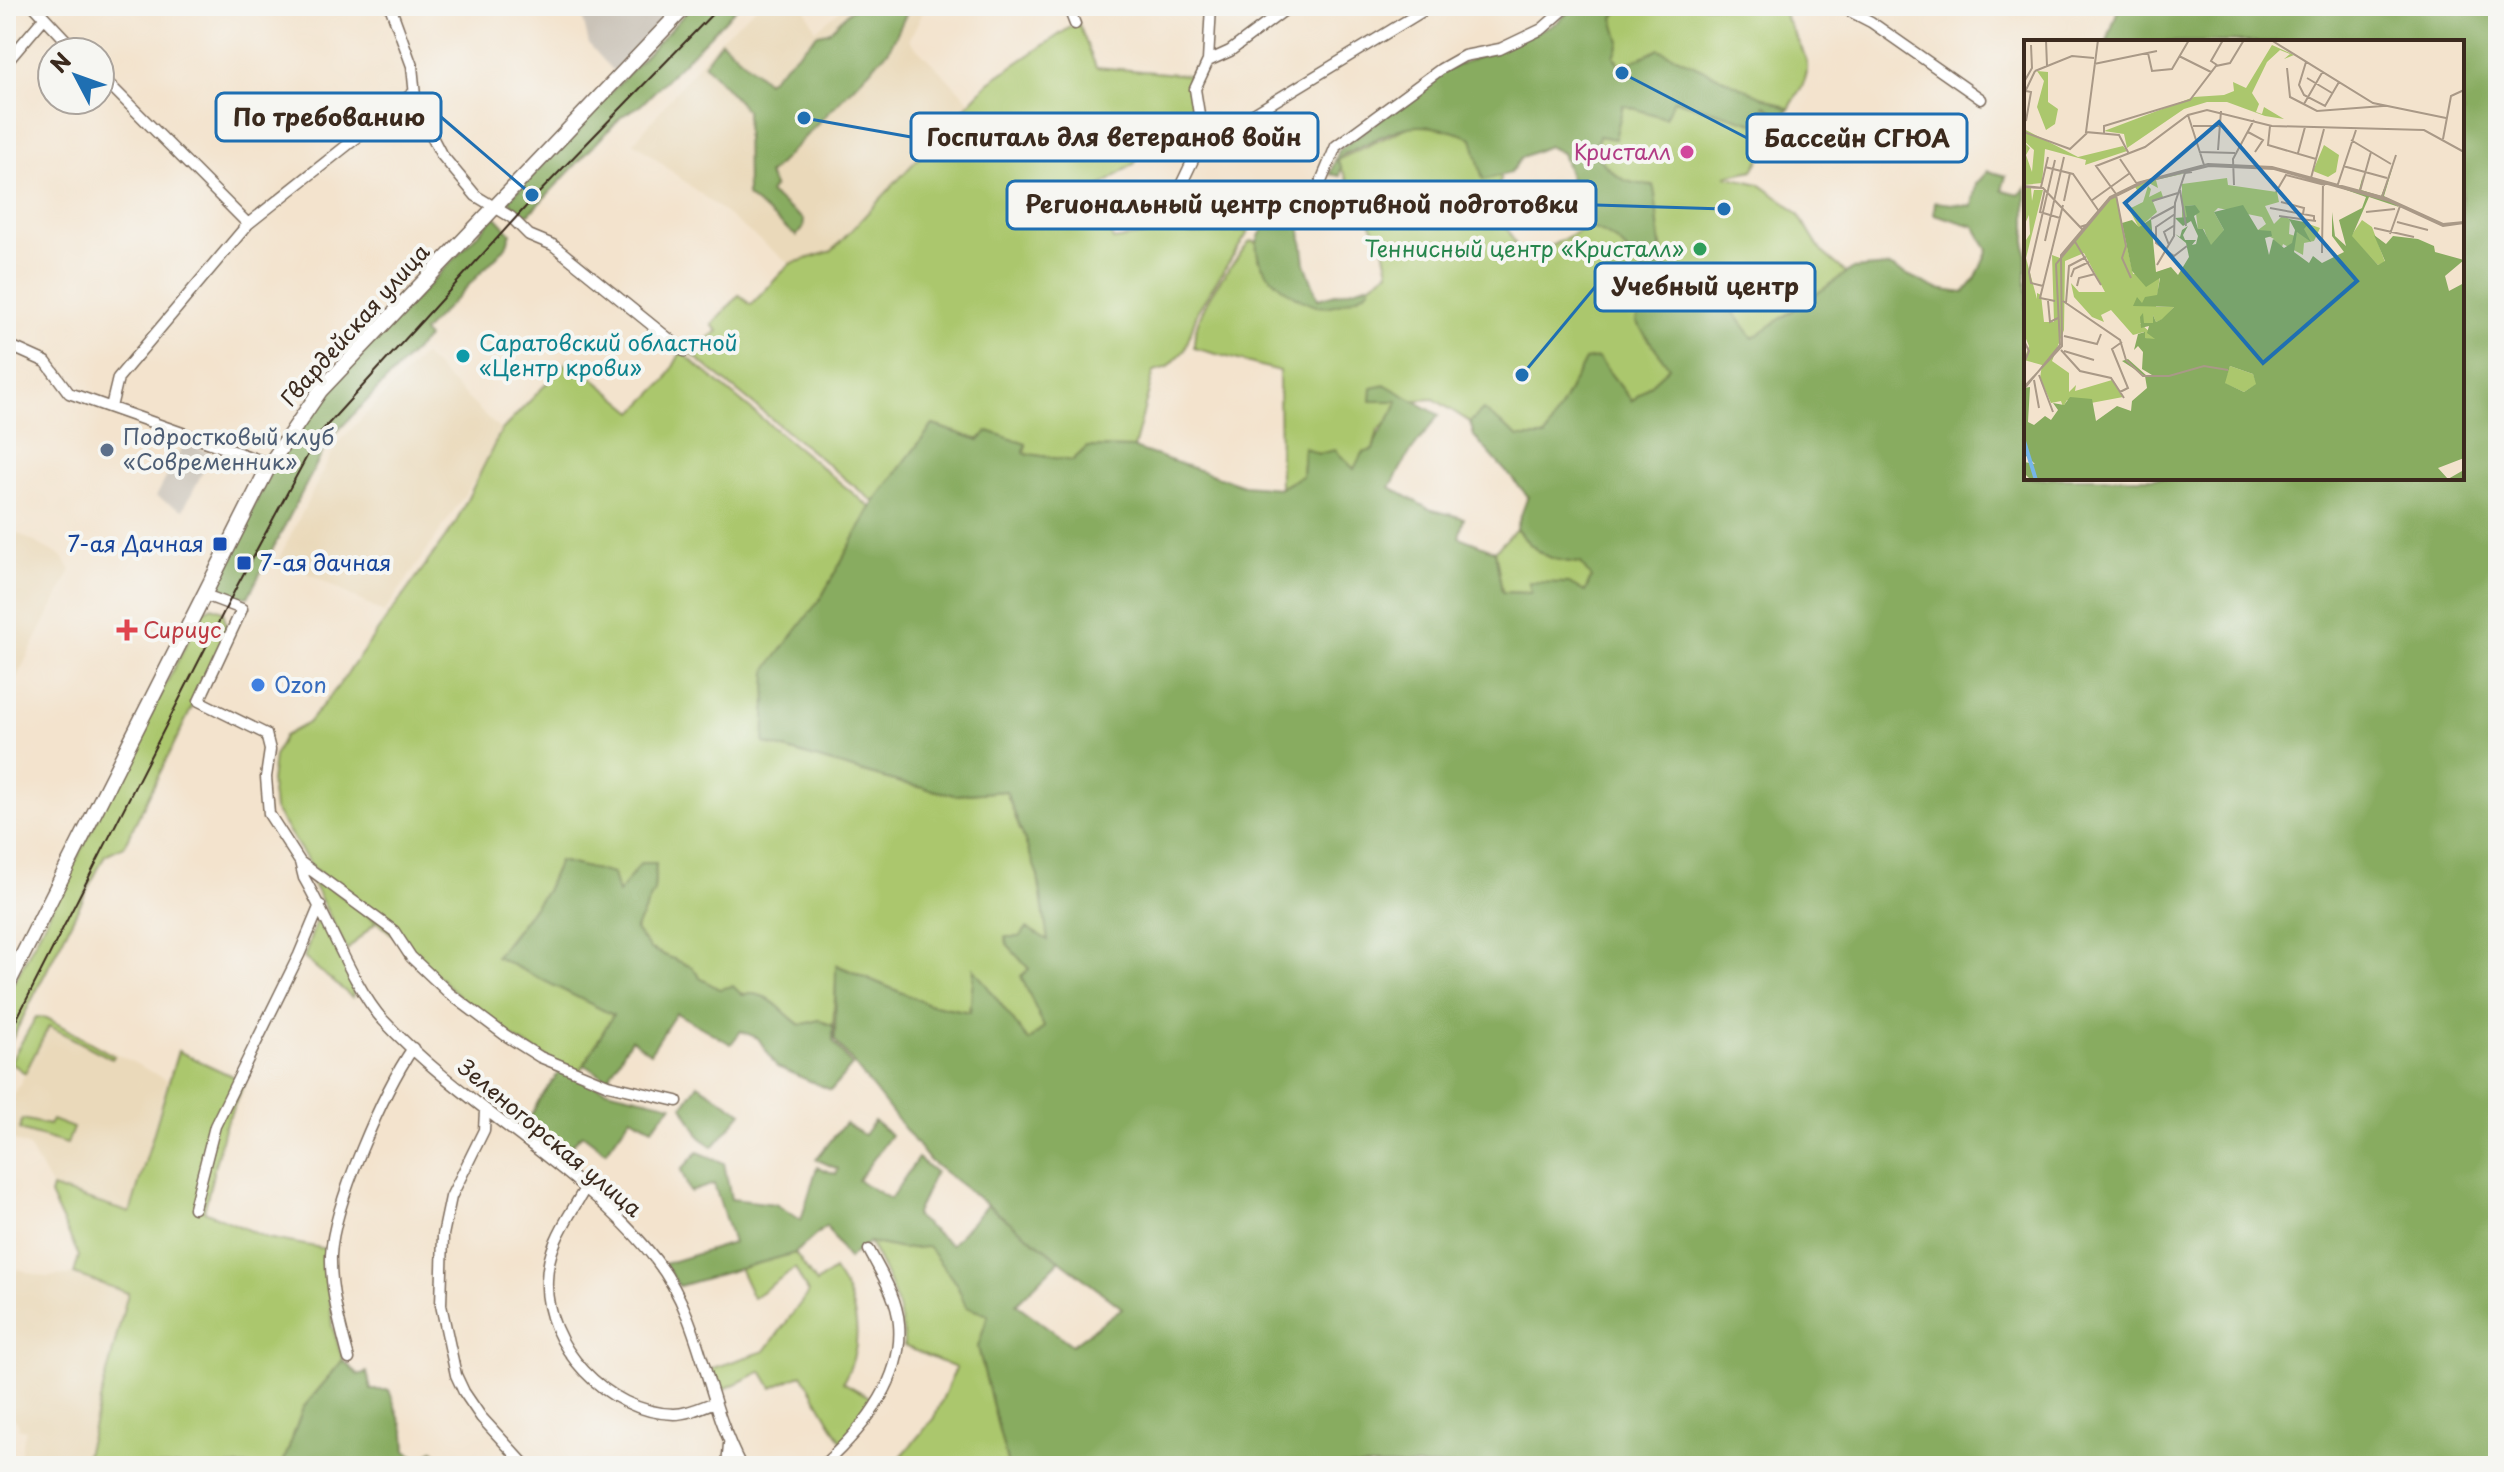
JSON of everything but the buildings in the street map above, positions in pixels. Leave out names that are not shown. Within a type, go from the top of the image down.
[{"type":"street","points":[[34,6],[61,36]]},
{"type":"street","points":[[390,6],[412,66],[413,93],[422,122],[452,170],[476,196],[521,228],[553,245],[684,351]]},
{"type":"street","name":"Гвардейская улица","points":[[6,988],[270,464],[320,391],[686,6]]},
{"type":"street","points":[[1068,6],[1075,24]]},
{"type":"street","points":[[1168,212],[1203,139],[1195,89],[1208,61],[1211,6]]},
{"type":"street","points":[[1208,61],[1230,51],[1290,6]]},
{"type":"street","points":[[1203,139],[1247,118],[1431,6]]},
{"type":"street","points":[[1317,191],[1336,146],[1371,120],[1441,69],[1464,56],[1500,49],[1542,29],[1568,6]]},
{"type":"street","points":[[1840,6],[1871,22],[1981,99]]},
{"type":"street","points":[[6,63],[44,18]]},
{"type":"street","points":[[116,91],[248,224]]},
{"type":"street","points":[[111,407],[118,378],[248,224],[413,93]]},
{"type":"street","points":[[6,344],[46,362],[69,393],[270,464]]},
{"type":"street","points":[[205,595],[242,609],[199,701],[266,734],[270,750],[266,777],[269,814],[300,862],[394,931],[411,957],[449,993],[475,1016],[516,1042],[540,1057],[608,1085],[677,1101]]},
{"type":"street","name":"Зеленогорская улица","points":[[300,862],[304,878],[381,1018],[485,1111],[584,1190],[633,1234],[672,1284],[729,1443],[741,1466]]},
{"type":"street","points":[[194,1208],[215,1126],[299,955],[320,905]]},
{"type":"street","points":[[349,1359],[333,1289],[331,1253],[338,1217],[364,1146],[413,1048]]},
{"type":"street","points":[[485,1111],[484,1130],[451,1197],[442,1248],[441,1305],[456,1375],[464,1392],[481,1417],[526,1466]]},
{"type":"street","points":[[584,1190],[560,1228],[550,1257],[547,1280],[549,1315],[560,1342],[593,1379],[634,1404],[675,1414],[715,1402]]},
{"type":"street","points":[[822,1466],[850,1440],[870,1414],[886,1387],[898,1349],[899,1324],[894,1300],[869,1250]]},
{"type":"street","points":[[727,1466],[729,1443]]},
{"type":"shaded area","points":[[580,6],[678,6],[614,72],[589,44]]},
{"type":"shaded area","points":[[758,6],[804,6],[816,30],[845,6],[926,6],[909,40],[970,101],[832,251],[790,264],[634,142],[720,39]]},
{"type":"shaded area","points":[[423,355],[501,431],[487,462],[384,613],[279,558],[337,444]]},
{"type":"shaded area","points":[[185,442],[212,454],[183,510],[156,497]]},
{"type":"shaded area","points":[[6,527],[61,556],[71,570],[16,679],[6,674]]},
{"type":"shaded area","points":[[52,1020],[167,1080],[130,1214],[52,1188],[29,1147],[6,1137],[6,1111]]},
{"type":"shaded area","points":[[17,1269],[46,1277],[74,1274],[128,1293],[83,1466],[17,1466],[26,1430],[18,1428],[19,1424],[6,1409],[6,1311]]},
{"type":"green space","points":[[692,6],[737,8],[641,105],[622,116],[529,214],[519,214],[509,200]]},
{"type":"green space","points":[[855,6],[910,6],[889,50],[768,175],[774,186],[769,193],[804,220],[803,229],[796,236],[747,196],[746,110],[704,64],[721,41],[767,82],[818,34],[828,32]]},
{"type":"green space","points":[[1574,6],[1781,6],[1807,62],[1805,79],[1789,109],[1763,97],[1765,104],[1781,118],[1785,117],[1753,170],[1726,176],[1759,184],[1786,203],[1798,214],[1821,251],[1848,274],[1755,345],[1714,310],[1668,294],[1653,189],[1599,181],[1593,140],[1554,25]]},
{"type":"green space","points":[[1577,6],[1621,6],[1613,18],[1620,42],[1614,56],[1620,67],[1659,49],[1789,109],[1781,118],[1765,105],[1757,124],[1674,100],[1665,118],[1623,105],[1615,139],[1599,136],[1593,154],[1625,180],[1653,185],[1661,253],[1672,278],[1681,287],[1706,297],[1713,304],[1724,299],[1753,338],[1852,269],[1889,266],[1937,289],[1964,293],[1975,280],[1988,250],[1974,226],[1934,214],[1935,202],[1972,206],[1976,184],[1988,171],[2006,176],[2002,190],[2020,194],[2024,190],[2024,480],[2464,480],[2464,40],[2108,40],[2119,6],[2498,6],[2498,1466],[1008,1466],[978,1347],[988,1315],[966,1307],[957,1285],[928,1247],[902,1249],[869,1242],[848,1259],[826,1226],[795,1253],[679,1286],[664,1264],[733,1243],[714,1184],[690,1192],[681,1170],[698,1152],[724,1163],[731,1199],[775,1204],[801,1220],[817,1167],[836,1174],[838,1169],[816,1159],[845,1123],[864,1135],[874,1121],[891,1135],[858,1180],[890,1199],[918,1158],[935,1172],[915,1216],[951,1245],[987,1205],[1016,1227],[930,1161],[835,1040],[836,965],[928,1004],[970,1012],[974,969],[1029,1041],[1044,1027],[1021,976],[1029,969],[1008,946],[1005,937],[1019,937],[1027,928],[1048,940],[1038,876],[1006,791],[955,795],[901,783],[764,743],[767,669],[821,598],[874,502],[933,425],[979,440],[988,431],[1026,444],[1024,453],[1072,461],[1087,447],[1134,448],[1243,485],[1280,488],[1302,476],[1304,447],[1318,454],[1335,450],[1354,469],[1362,453],[1373,450],[1398,401],[1371,401],[1372,388],[1386,385],[1439,415],[1409,454],[1390,487],[1429,509],[1464,518],[1459,537],[1495,551],[1502,592],[1531,593],[1529,582],[1569,583],[1585,592],[1591,578],[1581,563],[1544,555],[1516,529],[1528,496],[1474,436],[1470,422],[1483,410],[1519,437],[1545,437],[1585,360],[1598,358],[1632,401],[1669,367],[1636,322],[1639,310],[1631,304],[1638,295],[1653,300],[1658,295],[1641,268],[1612,237],[1585,226],[1568,225],[1558,207],[1572,183],[1562,153],[1548,146],[1522,157],[1510,173],[1483,180],[1472,138],[1418,126],[1392,132],[1342,155],[1337,160],[1341,166],[1340,176],[1330,174],[1339,150],[1444,71],[1556,23]],"holes":[[[1060,1260],[1122,1308],[1072,1345],[1016,1304]]]},
{"type":"green space","points":[[1078,22],[1096,67],[1188,75],[1192,105],[1188,149],[1143,144],[1135,163],[1097,189],[1113,240],[1156,233],[1174,215],[1189,234],[1249,231],[1198,310],[1185,350],[1168,367],[1154,371],[1134,448],[1087,447],[1072,461],[1023,453],[1026,445],[979,440],[933,425],[874,502],[690,353],[718,331],[712,325],[739,295],[751,305],[790,264],[832,251],[989,82]]},
{"type":"green space","points":[[1425,119],[1481,132],[1501,179],[1493,200],[1519,251],[1549,247],[1609,215],[1669,302],[1670,367],[1632,401],[1603,364],[1747,638],[1483,411],[1470,422],[1434,399],[1399,401],[1393,418],[1378,430],[1373,450],[1354,469],[1304,448],[1302,476],[1280,488],[1279,371],[1194,348],[1199,319],[1213,291],[1250,241],[1258,242],[1258,259],[1317,306],[1350,299],[1389,271],[1384,248],[1337,160]]},
{"type":"green space","points":[[1294,212],[1300,223],[1305,263],[1318,299],[1370,284],[1370,288],[1345,302],[1317,306],[1294,296],[1272,278],[1263,267],[1257,243],[1265,228]]},
{"type":"green space","points":[[495,216],[511,233],[506,247],[423,332],[427,338],[329,440],[248,597],[221,596],[215,587],[270,473],[323,395]]},
{"type":"green space","points":[[681,352],[871,508],[821,598],[764,743],[901,783],[955,795],[1006,791],[1020,830],[1239,1109],[985,1028],[969,1006],[970,1012],[928,1004],[837,965],[833,1026],[819,1020],[800,1025],[767,998],[719,989],[700,978],[692,967],[650,949],[635,930],[654,891],[656,863],[641,864],[618,893],[612,874],[559,861],[546,891],[496,956],[613,1015],[580,1071],[554,1062],[483,1019],[405,945],[312,867],[274,809],[271,782],[274,756],[284,736],[308,723],[336,689],[455,524],[501,431],[570,359],[634,412],[666,380]]},
{"type":"green space","points":[[1516,529],[1544,555],[1581,563],[1591,578],[1585,593],[1529,583],[1532,593],[1502,592],[1495,551]]},
{"type":"green space","points":[[212,607],[223,611],[228,634],[124,846],[105,855],[6,1051],[6,998],[203,611]]},
{"type":"green space","points":[[559,861],[613,874],[618,893],[641,863],[656,863],[654,891],[635,930],[650,949],[692,967],[700,978],[719,989],[733,986],[742,995],[767,998],[800,1025],[819,1020],[833,1026],[833,1041],[852,1066],[831,1090],[777,1067],[758,1038],[741,1031],[731,1044],[676,1013],[650,1053],[631,1039],[608,1079],[584,1065],[613,1015],[496,957],[546,891]]},
{"type":"green space","points":[[310,872],[376,922],[347,950],[308,874]]},
{"type":"green space","points":[[321,918],[346,971],[353,998],[304,958],[316,921]]},
{"type":"green space","points":[[36,1017],[47,1018],[114,1056],[112,1059],[49,1026],[25,1073],[10,1062]]},
{"type":"green space","points":[[178,1051],[245,1082],[224,1128],[204,1211],[267,1238],[327,1249],[332,1325],[343,1360],[303,1408],[284,1461],[286,1466],[83,1466],[128,1293],[74,1274],[79,1256],[50,1195],[52,1188],[130,1213]]},
{"type":"green space","points":[[560,1071],[607,1090],[672,1105],[652,1128],[631,1117],[606,1152],[582,1134],[556,1163],[522,1133],[539,1100]]},
{"type":"green space","points":[[698,1084],[742,1113],[713,1147],[700,1137],[683,1106]]},
{"type":"green space","points":[[22,1119],[49,1125],[52,1120],[73,1128],[67,1144],[20,1130]]},
{"type":"green space","points":[[899,1212],[1004,1310],[978,1347],[1008,1466],[893,1466],[934,1418],[956,1368],[904,1346],[901,1318],[893,1292],[869,1242]]},
{"type":"green space","points":[[795,1253],[816,1283],[834,1270],[854,1311],[854,1353],[843,1382],[875,1400],[842,1442],[802,1374],[772,1388],[762,1371],[716,1393],[710,1369],[765,1351],[808,1293],[795,1268],[753,1298],[739,1268]]},
{"type":"green space","points":[[343,1360],[358,1375],[367,1372],[371,1390],[389,1390],[405,1433],[406,1451],[422,1460],[433,1450],[451,1466],[286,1466],[284,1461],[303,1408]]},
{"type":"tram line","points":[[6,1040],[238,584],[319,434],[531,201],[720,6]]},
{"type":"place","name":"Бассейн СГЮА","points":[[1622,73]]},
{"type":"place","name":"Госпиталь для ветеранов войн","points":[[804,118]]},
{"type":"place","name":"Кристалл","points":[[1687,152]]},
{"type":"place","name":"По требованию","points":[[532,195]]},
{"type":"place","name":"Региональный центр спортивной подготовки","points":[[1724,209]]},
{"type":"place","name":"Теннисный центр «Кристалл»","points":[[1700,249]]},
{"type":"place","name":"Саратовский областной «Центр крови»","points":[[463,356]]},
{"type":"place","name":"Учебный центр","points":[[1522,375]]},
{"type":"place","name":"Подростковый клуб «Современник»","points":[[107,450]]},
{"type":"place","name":"7-ая Дачная","points":[[220,544]]},
{"type":"place","name":"7-ая дачная","points":[[244,563]]},
{"type":"place","name":"Сириус","points":[[127,630]]},
{"type":"place","name":"Ozon","points":[[258,685]]}]
